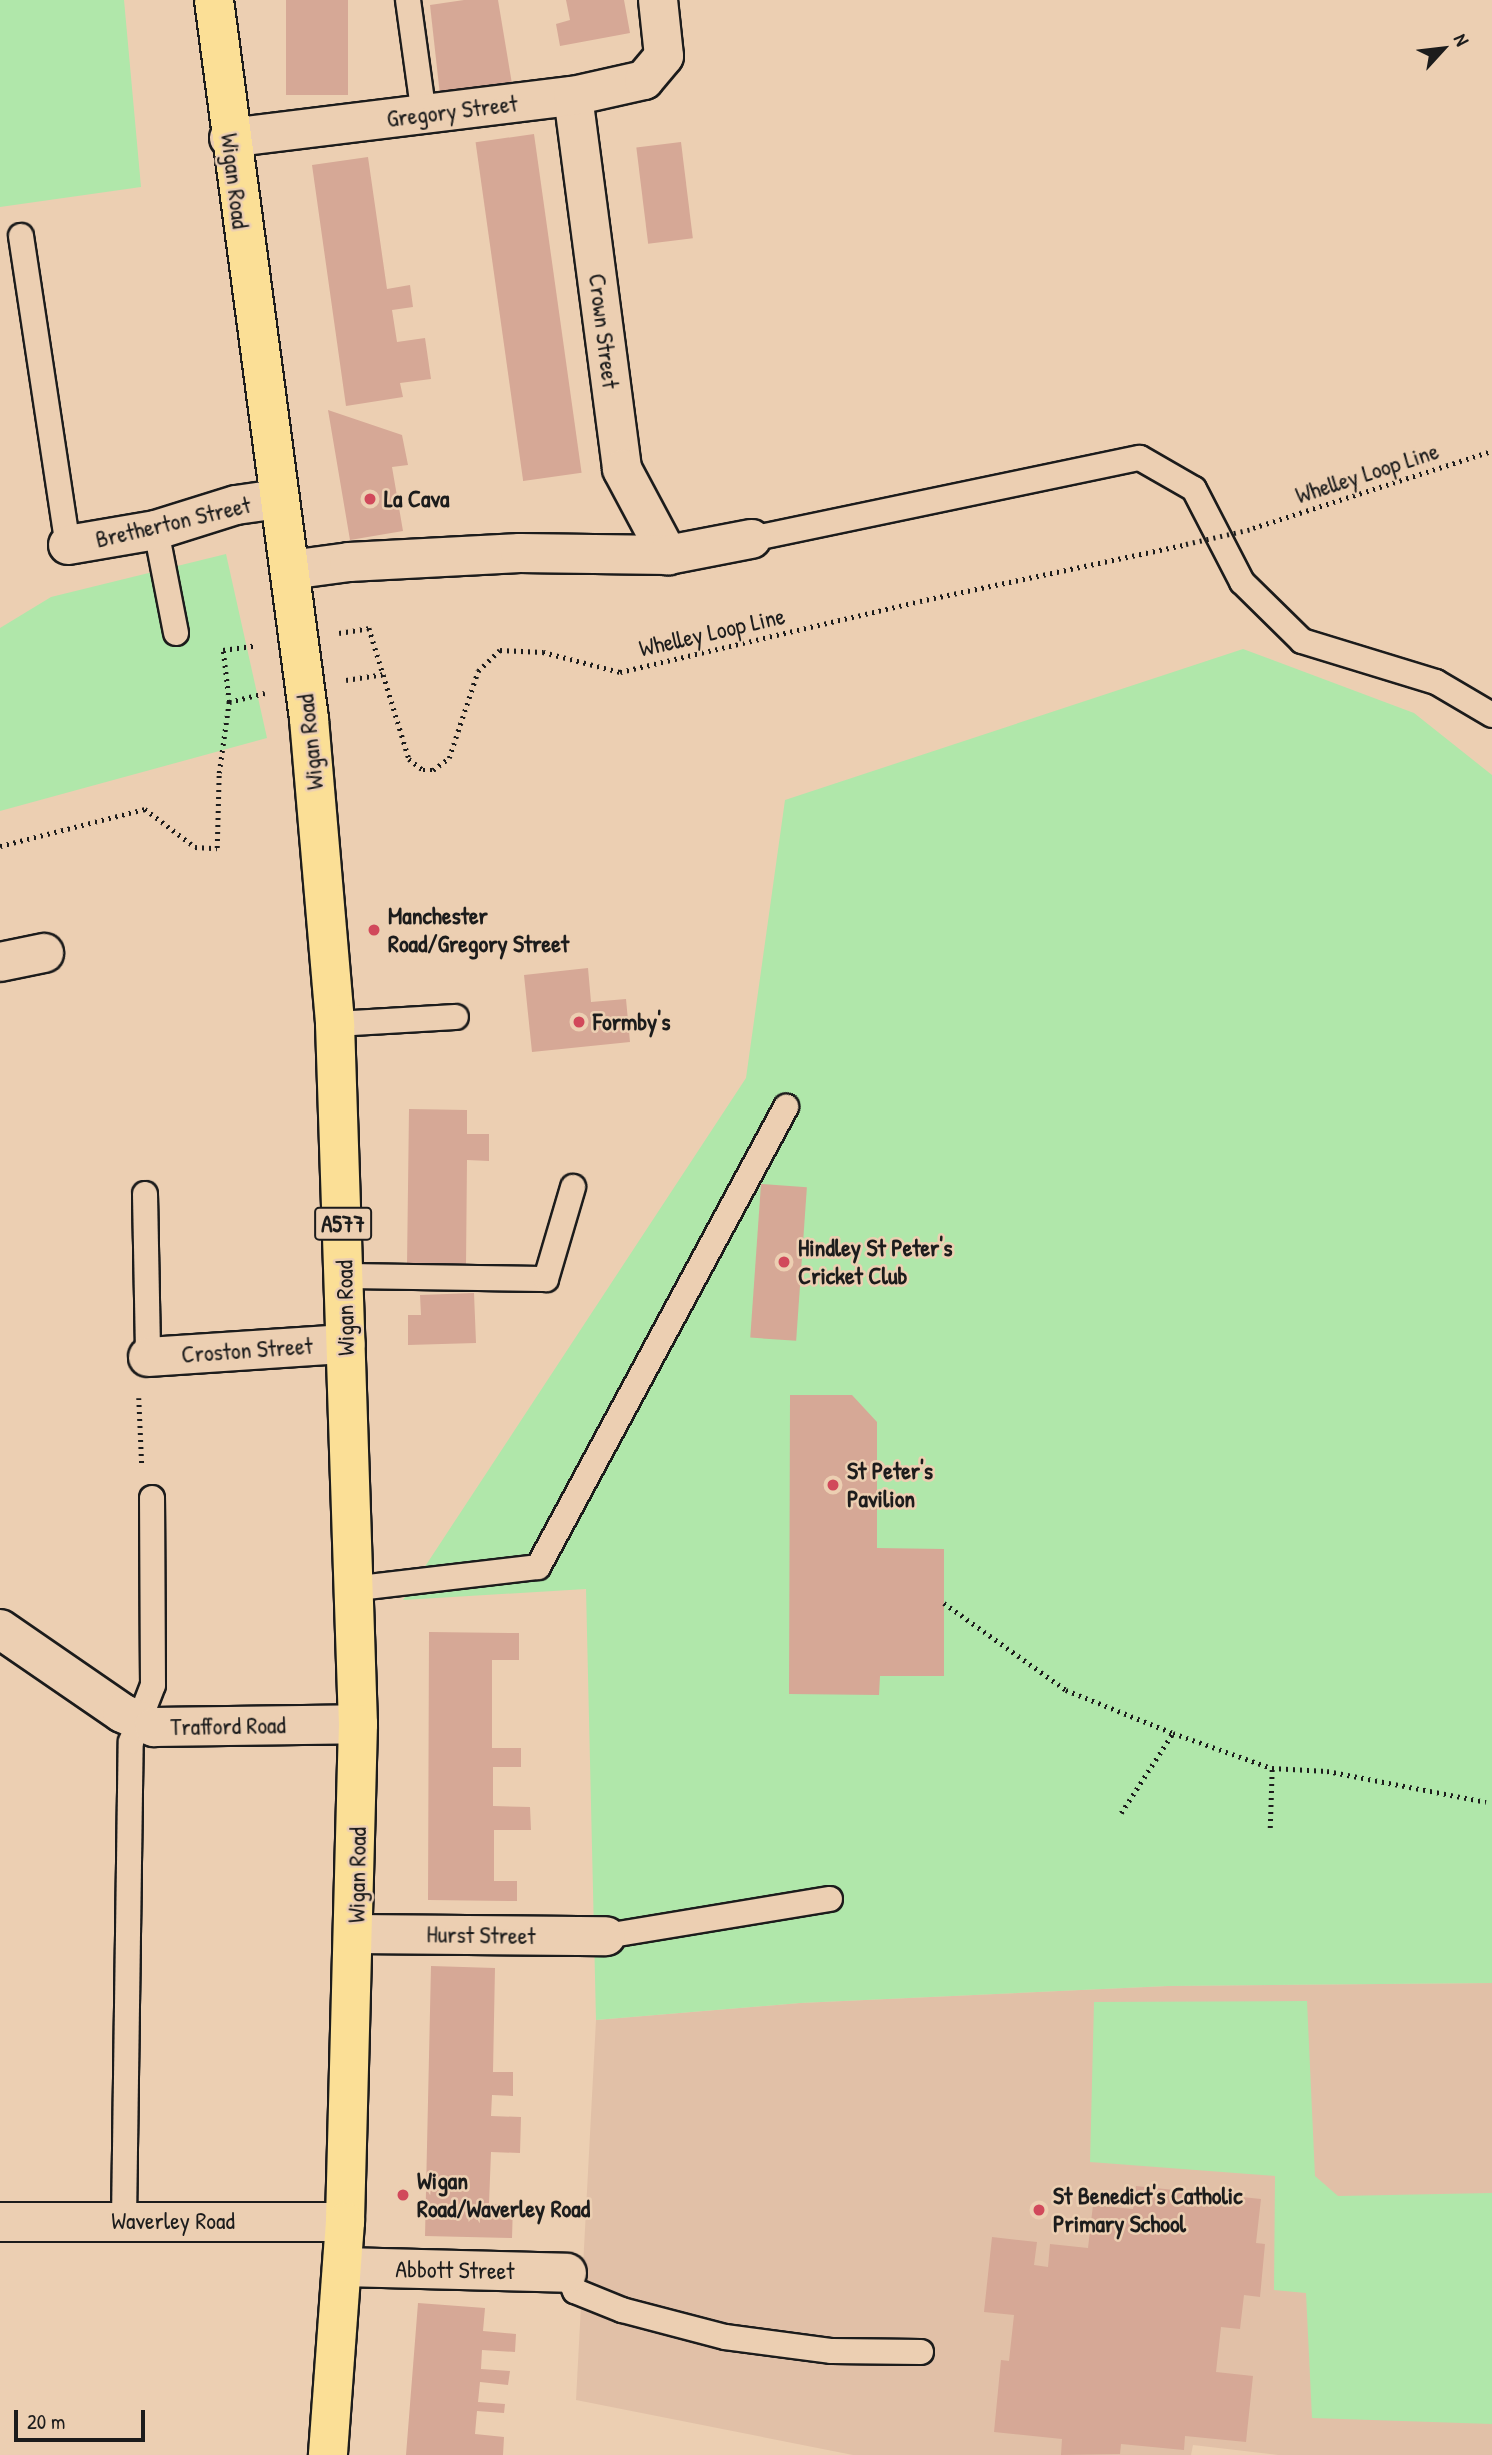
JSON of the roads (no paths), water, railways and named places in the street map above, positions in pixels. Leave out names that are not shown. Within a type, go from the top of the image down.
[{"type":"highway","name":"Wigan Road","points":[[214,0],[229,138],[309,719],[335,1024],[345,1276],[351,1589],[358,1724],[356,1934],[345,2222],[328,2455]]},
{"type":"street","name":"Gregory Street","points":[[229,138],[573,96],[644,80],[664,56],[658,0]]},
{"type":"street","name":"Crown Street","points":[[573,96],[622,469],[668,555]]},
{"type":"street","name":"Bretherton Street","points":[[68,545],[156,530],[236,505],[278,499]]},
{"type":"street","points":[[290,570],[349,562],[507,554],[668,555],[751,539]]},
{"type":"street","points":[[0,962],[44,953]]},
{"type":"street","name":"Croston Street","points":[[148,1357],[346,1344]]},
{"type":"street","name":"Trafford Road","points":[[0,1629],[139,1722],[173,1729],[358,1724]]},
{"type":"street","name":"Hurst Street","points":[[356,1934],[606,1936]]},
{"type":"street","name":"Waverley Road","points":[[0,2222],[345,2222]]},
{"type":"street","name":"Abbott Street","points":[[343,2267],[567,2273]]},
{"type":"lane","points":[[408,0],[424,114]]},
{"type":"lane","points":[[21,236],[68,545]]},
{"type":"lane","points":[[751,539],[1140,458],[1194,488],[1242,582],[1302,641],[1436,682],[1492,715]]},
{"type":"lane","points":[[156,530],[176,634]]},
{"type":"lane","points":[[335,1024],[456,1017]]},
{"type":"lane","points":[[351,1589],[538,1567],[786,1107]]},
{"type":"lane","points":[[345,1276],[546,1279],[573,1187]]},
{"type":"lane","points":[[145,1194],[148,1357]]},
{"type":"lane","points":[[124,2221],[131,1742],[153,1685],[152,1498]]},
{"type":"lane","points":[[606,1936],[830,1899]]},
{"type":"lane","points":[[567,2273],[575,2291],[622,2309],[725,2337],[831,2351],[921,2352]]},
{"type":"place","name":"La Cava","points":[[370,499]]},
{"type":"place","name":"Manchester Road/Gregory Street","points":[[374,930]]},
{"type":"place","name":"Formby's","points":[[579,1022]]},
{"type":"place","name":"Hindley St Peter's Cricket Club","points":[[784,1262]]},
{"type":"place","name":"St Peter's Pavilion","points":[[833,1485]]},
{"type":"place","name":"Wigan Road/Waverley Road","points":[[403,2195]]},
{"type":"place","name":"St Benedict's Catholic Primary School","points":[[1039,2210]]}]
